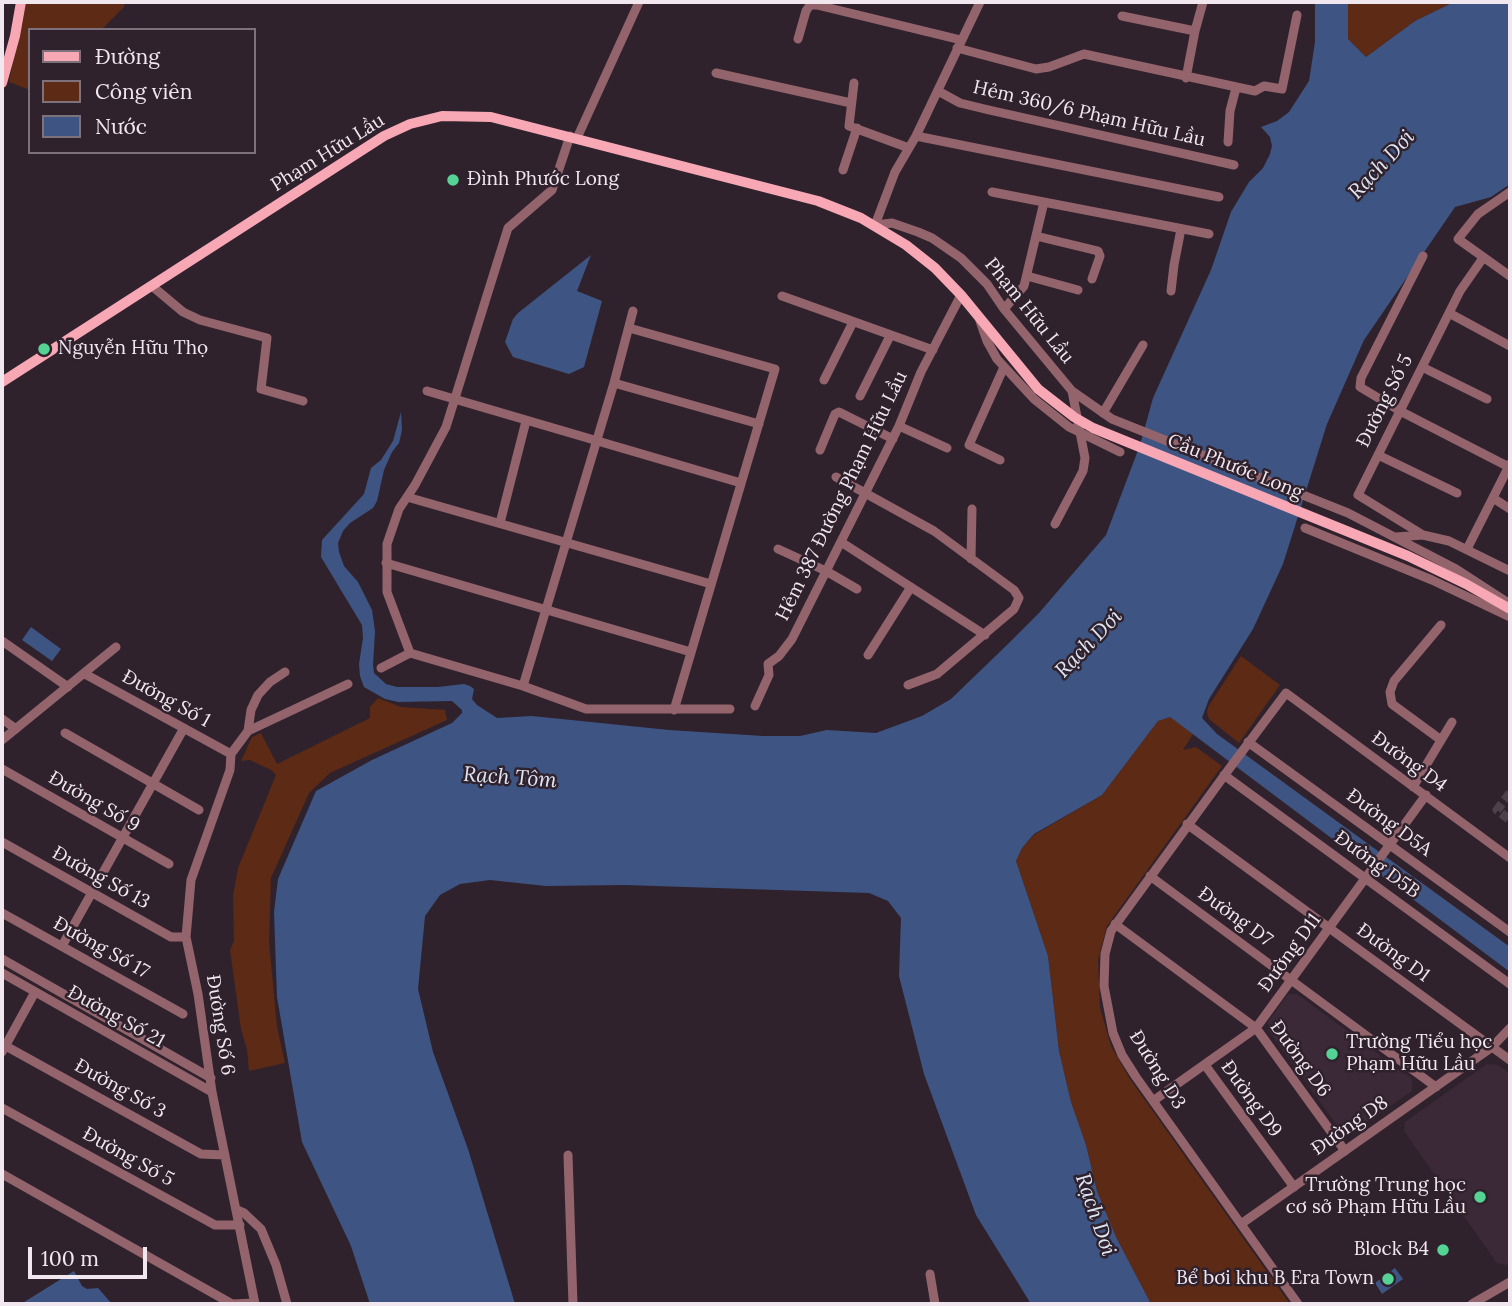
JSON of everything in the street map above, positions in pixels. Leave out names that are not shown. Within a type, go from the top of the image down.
[{"type":"main road","points":[[2,83],[21,2]]},
{"type":"main road","name":"Phạm Hữu Lầu","points":[[2,382],[372,143],[411,124],[442,116],[491,117],[573,137],[818,201],[874,225],[921,256],[961,295],[1030,380]]},
{"type":"main road","name":"Cầu Phước Long","points":[[1030,380],[1055,405],[1093,428],[1437,570],[1510,606]]},
{"type":"street","points":[[410,653],[387,592],[386,563],[390,534],[399,509],[446,427],[508,228],[552,190],[573,137],[639,2]]},
{"type":"street","points":[[874,225],[895,172],[916,136],[980,2]]},
{"type":"street","points":[[1186,78],[1203,2]]},
{"type":"street","points":[[798,39],[806,11],[810,5],[817,5],[959,44],[1036,69],[1084,54],[1255,91],[1264,86],[1282,89],[1297,15]]},
{"type":"street","points":[[1122,16],[1195,31]]},
{"type":"street","points":[[716,73],[851,103]]},
{"type":"street","points":[[854,83],[849,126],[909,148]]},
{"type":"street","points":[[1227,142],[1236,88]]},
{"type":"street","name":"Hẻm 360/6 Phạm Hữu Lầu","points":[[938,91],[960,103],[1234,165]]},
{"type":"street","points":[[843,170],[857,128]]},
{"type":"street","points":[[916,136],[1219,197]]},
{"type":"street","points":[[992,192],[1209,234]]},
{"type":"street","points":[[1510,192],[1478,214],[1466,225],[1458,239],[1510,275]]},
{"type":"street","points":[[1004,309],[1017,296],[1027,276],[1044,202]]},
{"type":"street","name":"Phạm Hữu Lầu","points":[[874,225],[899,225],[932,238],[961,258],[988,284],[1004,309],[1072,391],[1112,419]]},
{"type":"street","points":[[1171,291],[1181,229]]},
{"type":"street","points":[[1036,236],[1098,251],[1100,256],[1092,279]]},
{"type":"street","points":[[1423,256],[1360,382],[1360,387],[1400,411],[1510,466],[1468,549]]},
{"type":"street","name":"Đường Số 5","points":[[1423,534],[1359,495],[1460,291],[1483,258]]},
{"type":"street","points":[[1027,276],[1077,290]]},
{"type":"street","points":[[152,286],[183,312],[200,320],[267,338],[261,389],[303,401]]},
{"type":"street","name":"Hẻm 387 Đường Phạm Hữu Lầu","points":[[755,706],[769,675],[768,664],[779,656],[792,639],[900,426],[933,350],[961,295]]},
{"type":"street","points":[[782,296],[933,350]]},
{"type":"street","points":[[523,686],[633,312]]},
{"type":"street","points":[[1449,313],[1510,346]]},
{"type":"street","name":"Phạm Hữu Lầu","points":[[980,318],[987,341],[1004,367],[1045,409],[1081,433],[1120,452]]},
{"type":"street","points":[[824,380],[853,322]]},
{"type":"street","points":[[629,328],[775,369],[674,710]]},
{"type":"street","points":[[860,396],[890,336]]},
{"type":"street","points":[[1103,413],[1143,345]]},
{"type":"street","points":[[1000,460],[969,445],[1004,367]]},
{"type":"street","points":[[1422,368],[1487,399]]},
{"type":"street","points":[[614,383],[759,424]]},
{"type":"street","points":[[427,391],[741,483]]},
{"type":"street","points":[[1055,524],[1083,471],[1085,458],[1072,391]]},
{"type":"street","points":[[820,450],[835,414],[839,412],[893,439]]},
{"type":"street","name":"Cầu Phước Long","points":[[1112,419],[1350,514]]},
{"type":"street","points":[[500,523],[526,421]]},
{"type":"street","points":[[900,426],[947,448]]},
{"type":"street","points":[[1378,455],[1457,493]]},
{"type":"street","points":[[836,477],[934,531],[1014,590],[1019,598],[1014,609],[937,674],[908,685]]},
{"type":"street","points":[[407,497],[711,584]]},
{"type":"street","points":[[1493,498],[1510,509]]},
{"type":"street","points":[[971,559],[972,509]]},
{"type":"street","points":[[1342,542],[1350,514],[1456,569],[1510,606]]},
{"type":"street","points":[[1305,527],[1441,584],[1510,617]]},
{"type":"street","points":[[1394,537],[1423,534],[1468,549],[1510,571]]},
{"type":"street","points":[[841,542],[985,635]]},
{"type":"street","points":[[778,549],[827,571],[857,589]]},
{"type":"street","points":[[386,563],[691,652]]},
{"type":"street","points":[[868,655],[911,587]]},
{"type":"street","points":[[1441,625],[1394,681],[1390,692],[1392,704],[1441,740]]},
{"type":"street","points":[[2,641],[68,687]]},
{"type":"street","points":[[2,740],[116,647]]},
{"type":"street","points":[[381,668],[410,653],[523,686],[586,709],[730,709]]},
{"type":"street","points":[[231,754],[248,731],[251,710],[258,695],[270,682],[285,672]]},
{"type":"street","name":"Đường Số 1","points":[[85,674],[231,754]]},
{"type":"street","points":[[248,731],[348,684]]},
{"type":"street","name":"Đường D4","points":[[1246,745],[1286,693],[1510,858]]},
{"type":"street","points":[[2,719],[16,729]]},
{"type":"street","points":[[1413,787],[1452,722]]},
{"type":"street","points":[[61,946],[184,728]]},
{"type":"street","points":[[65,733],[199,810]]},
{"type":"street","name":"Đường D3","points":[[1246,745],[1115,924],[1105,954],[1104,976],[1107,1008],[1122,1055],[1298,1304]]},
{"type":"street","name":"Đường D5A","points":[[1246,745],[1387,850],[1510,932]]},
{"type":"street","name":"Đường Số 6","points":[[231,754],[230,771],[191,880],[186,937],[198,994],[212,1092],[255,1303]]},
{"type":"street","name":"Đường Số 9","points":[[2,769],[169,864]]},
{"type":"street","name":"Đường D5B","points":[[1226,772],[1510,984]]},
{"type":"street","name":"Đường D11","points":[[1153,1101],[1256,1028],[1426,795]]},
{"type":"street","name":"Đường D1","points":[[1187,824],[1510,1060]]},
{"type":"street","name":"Đường Số 13","points":[[2,842],[171,937],[186,937]]},
{"type":"street","name":"Đường D7","points":[[1150,876],[1436,1087]]},
{"type":"street","name":"Đường Số 17","points":[[2,913],[183,1014]]},
{"type":"street","name":"Đường D6","points":[[1115,924],[1256,1028],[1345,1151]]},
{"type":"street","name":"Đường Số 21","points":[[2,959],[211,1078]]},
{"type":"street","name":"Đường Số 21","points":[[2,973],[212,1092]]},
{"type":"street","points":[[3,1047],[35,992]]},
{"type":"street","name":"Đường D8","points":[[1241,1224],[1492,1047],[1510,1028]]},
{"type":"street","name":"Đường Số 3","points":[[3,1047],[201,1154],[225,1155]]},
{"type":"street","name":"Đường D9","points":[[1205,1065],[1294,1187]]},
{"type":"street","name":"Đường Số 5","points":[[2,1108],[215,1225],[240,1225]]},
{"type":"street","points":[[568,1155],[573,1304]]},
{"type":"street","points":[[2,1174],[232,1304],[255,1303]]},
{"type":"street","points":[[237,1210],[261,1229],[287,1304]]},
{"type":"street","points":[[930,1274],[935,1304]]},
{"type":"street","points":[[1472,1304],[1510,1282]]},
{"type":"shaded area","name":"Trường Tiểu học Phạm Hữu Lầu","points":[[1288,994],[1297,994],[1412,1079],[1412,1091],[1351,1133],[1342,1132],[1268,1030],[1268,1022]]},
{"type":"shaded area","name":"Trường Trung học cơ sở Phạm Hữu Lầu","points":[[1487,1064],[1498,1065],[1510,1074],[1510,1262],[1506,1265],[1497,1263],[1404,1131],[1405,1122]]},
{"type":"green space","points":[[24,2],[125,2],[124,7],[103,28],[28,28],[28,89],[9,82]]},
{"type":"green space","points":[[1348,2],[1454,2],[1415,21],[1366,57],[1348,39]]},
{"type":"green space","points":[[1241,656],[1280,685],[1239,743],[1209,719],[1207,713],[1208,707]]},
{"type":"green space","points":[[378,698],[401,707],[445,710],[447,720],[330,773],[309,793],[271,878],[269,942],[277,1027],[285,1063],[249,1071],[230,950],[234,941],[233,896],[238,868],[276,775],[250,760],[241,761],[252,737],[261,733],[277,764],[370,718],[370,707]]},
{"type":"green space","points":[[1170,717],[1193,734],[1183,750],[1196,747],[1222,766],[1107,926],[1098,960],[1100,1008],[1111,1046],[1130,1079],[1290,1304],[1151,1304],[1116,1237],[1097,1191],[1059,1051],[1048,956],[1016,861],[1022,848],[1034,835],[1102,795],[1158,721]]},
{"type":"water","points":[[1315,2],[1348,2],[1348,39],[1366,57],[1415,21],[1454,2],[1510,2],[1510,184],[1491,197],[1455,207],[1364,340],[1327,424],[1283,564],[1253,629],[1209,699],[1202,718],[1217,734],[1510,947],[1510,972],[1170,717],[1158,721],[1102,795],[1034,834],[1022,848],[1016,861],[1048,956],[1059,1051],[1097,1191],[1116,1237],[1151,1304],[1031,1304],[976,1215],[924,1074],[899,976],[901,918],[888,901],[869,893],[625,885],[546,886],[490,880],[460,884],[440,895],[425,916],[418,989],[433,1052],[468,1149],[515,1304],[370,1304],[351,1246],[302,1142],[277,997],[274,912],[278,879],[316,791],[372,760],[452,723],[462,713],[452,701],[398,702],[385,699],[364,687],[359,664],[362,625],[321,557],[322,540],[364,494],[371,468],[381,460],[393,441],[401,412],[402,430],[399,443],[384,470],[377,501],[373,508],[350,523],[338,543],[344,566],[358,582],[372,610],[375,631],[374,673],[386,684],[397,687],[438,687],[464,684],[474,689],[472,699],[477,705],[497,718],[532,716],[669,730],[763,736],[800,736],[827,730],[876,733],[922,716],[951,699],[1007,645],[1039,613],[1106,535],[1140,445],[1153,398],[1211,270],[1231,212],[1270,154],[1270,137],[1261,127],[1277,121],[1289,112],[1309,81],[1315,42]]},
{"type":"water","points":[[591,255],[577,291],[602,301],[584,367],[569,374],[513,357],[505,342],[513,319]]},
{"type":"water","points":[[31,627],[61,649],[52,661],[22,640]]},
{"type":"water","points":[[1395,1268],[1403,1279],[1382,1294],[1375,1283]]},
{"type":"water","points":[[74,1271],[82,1286],[87,1289],[98,1288],[112,1304],[21,1304]]},
{"type":"tunnel","points":[[1510,793],[1497,810],[1510,820]]},
{"type":"place","name":"Đình Phước Long","points":[[453,180]]},
{"type":"place","name":"Nguyễn Hữu Thọ","points":[[44,349]]},
{"type":"place","name":"Trường Tiểu học Phạm Hữu Lầu","points":[[1332,1054]]},
{"type":"place","name":"Trường Trung học cơ sở Phạm Hữu Lầu","points":[[1480,1197]]},
{"type":"place","name":"Block B4","points":[[1443,1250]]},
{"type":"place","name":"Bể bơi khu B Era Town","points":[[1388,1279]]},
{"type":"water label","name":"Rạch Dơi","points":[[1382,165]]},
{"type":"water label","name":"Rạch Dơi","points":[[1089,644]]},
{"type":"water label","name":"Rạch Tôm","points":[[510,778]]},
{"type":"water label","name":"Rạch Dơi","points":[[1095,1215]]}]
